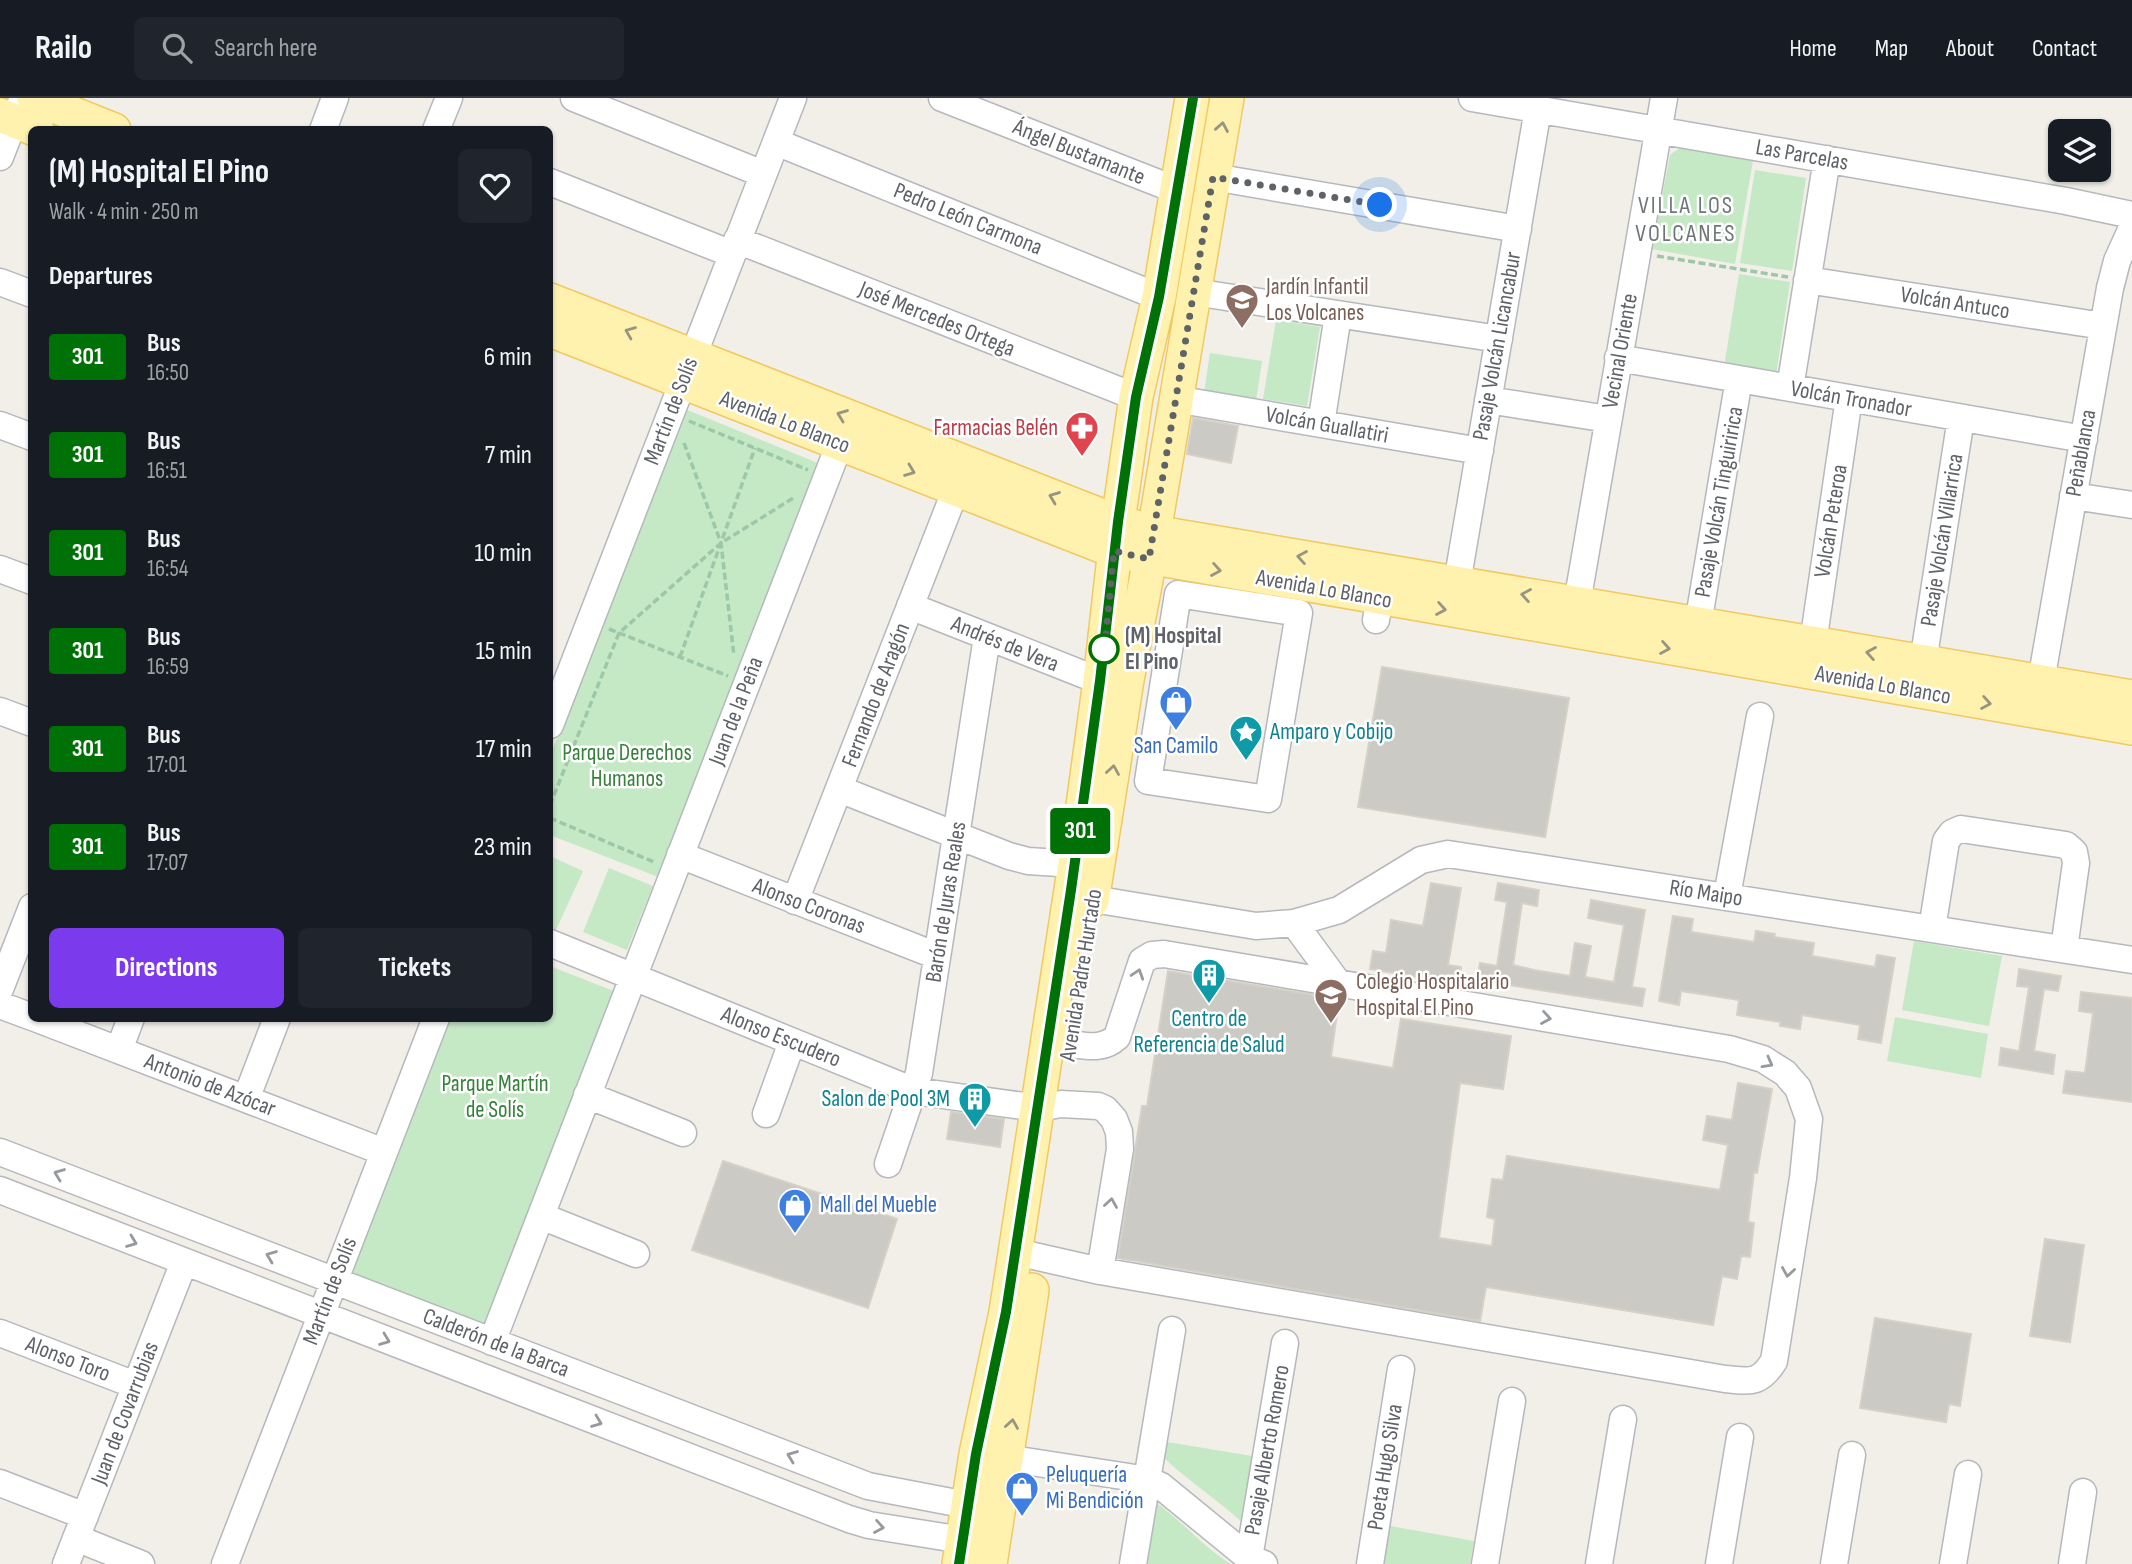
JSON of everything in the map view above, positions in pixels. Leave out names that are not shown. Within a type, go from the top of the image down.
[{"type":"main road","name":"Avenida Padre Hurtado","points":[[1049,1106],[1070,1044],[1088,882],[1100,681],[1116,536],[1136,397],[1159,297],[1192,98]]},
{"type":"main road","name":"Avenida Padre Hurtado","points":[[978,1539],[1006,1458],[1026,1255],[1049,1106],[1151,545],[1227,98]]},
{"type":"main road","points":[[21,112],[93,126]]},
{"type":"main road","name":"Avenida Lo Blanco","points":[[553,302],[839,443],[956,489],[1378,609],[2132,728]]},
{"type":"main road","name":"Avenida Lo Blanco","points":[[553,331],[687,369],[1116,536]]},
{"type":"main road","name":"Avenida Lo Blanco","points":[[1151,545],[1457,583],[2132,697]]},
{"type":"main road","name":"Avenida Padre Hurtado","points":[[978,1539],[1000,1343],[1026,1255]]},
{"type":"street","points":[[324,126],[335,98]]},
{"type":"street","points":[[438,126],[449,98]]},
{"type":"street","points":[[574,98],[763,174]]},
{"type":"street","name":"Martín de Solís","points":[[553,708],[559,673],[589,622],[793,98]]},
{"type":"street","name":"Ángel Bustamante","points":[[942,98],[1177,190]]},
{"type":"street","name":"Las Parcelas","points":[[1472,98],[2066,201],[2132,215]]},
{"type":"street","name":"Vecinal Oriente","points":[[1577,603],[1664,98]]},
{"type":"street","name":"Pasaje Volcán Licancabur","points":[[1457,583],[1538,109]]},
{"type":"street","points":[[0,157],[21,112]]},
{"type":"street","name":"Pedro León Carmona","points":[[776,142],[1159,297]]},
{"type":"street","points":[[1790,388],[1826,159]]},
{"type":"street","points":[[1213,177],[1518,229]]},
{"type":"street","name":"José Mercedes Ortega","points":[[553,183],[734,247],[1136,397]]},
{"type":"street","name":"Peñablanca","points":[[2041,681],[2113,274],[2132,228]]},
{"type":"street","name":"Volcán Antuco","points":[[1807,280],[2104,326]]},
{"type":"street","points":[[0,282],[28,292]]},
{"type":"street","points":[[1194,292],[1499,339]]},
{"type":"street","points":[[1321,424],[1338,314]]},
{"type":"street","name":"Volcán Tronador","points":[[1618,358],[2084,439]]},
{"type":"street","name":"Pasaje Volcán Tinguiririca","points":[[1698,624],[1739,379]]},
{"type":"street","name":"Volcán Peteroa","points":[[1812,643],[1849,398]]},
{"type":"street","name":"Volcán Guallatiri","points":[[1175,399],[1480,451]]},
{"type":"street","points":[[1488,400],[1608,419]]},
{"type":"street","name":"Pasaje Volcán Villarrica","points":[[1923,662],[1961,418]]},
{"type":"street","points":[[0,425],[28,436]]},
{"type":"street","name":"Juan de la Peña","points":[[492,1342],[677,863],[741,681],[839,443]]},
{"type":"street","name":"Fernando de Aragón","points":[[795,901],[956,489]]},
{"type":"street","points":[[2073,496],[2132,505]]},
{"type":"street","points":[[0,569],[28,580]]},
{"type":"street","points":[[1178,594],[1299,613],[1268,799],[1149,781],[1178,594]]},
{"type":"street","name":"Andrés de Vera","points":[[910,606],[1100,681]]},
{"type":"street","name":"Barón de Juras Reales","points":[[888,1164],[919,1073],[988,636]]},
{"type":"street","points":[[0,711],[28,722]]},
{"type":"street","points":[[1727,896],[1760,716]]},
{"type":"street","name":"Río Maipo","points":[[839,789],[956,836],[1088,882],[1256,926],[1294,923],[1339,910],[1421,860],[1448,854],[2132,960]]},
{"type":"street","points":[[1932,929],[1946,841],[1952,832],[1961,829],[2066,845],[2074,852],[2076,863],[2064,949]]},
{"type":"street","name":"Alonso Coronas","points":[[677,863],[795,901],[937,956]]},
{"type":"street","points":[[0,989],[28,917]]},
{"type":"street","points":[[1294,923],[1338,983]]},
{"type":"street","name":"Alonso Escudero","points":[[553,944],[914,1091],[1049,1106],[1098,1106],[1105,1109],[1114,1119],[1119,1132],[1120,1149],[1100,1271]]},
{"type":"street","points":[[1026,1255],[1100,1271],[1725,1379],[1759,1379],[1766,1375],[1774,1361],[1803,1178],[1809,1119],[1798,1088],[1785,1073],[1763,1059],[1730,1049],[1164,954],[1152,955],[1143,961],[1118,1037],[1101,1047],[1070,1044]]},
{"type":"street","name":"Antonio de Azócar","points":[[0,1005],[28,1016]]},
{"type":"street","name":"Antonio de Azócar","points":[[44,1022],[384,1152]]},
{"type":"street","points":[[119,1050],[130,1022]]},
{"type":"street","points":[[246,1099],[275,1022]]},
{"type":"street","name":"Martín de Solís","points":[[225,1564],[434,1022]]},
{"type":"street","points":[[766,1114],[792,1042]]},
{"type":"street","points":[[587,1096],[683,1133]]},
{"type":"street","name":"Calderón de la Barca","points":[[0,1152],[842,1476],[882,1489],[978,1539]]},
{"type":"street","name":"Calderón de la Barca","points":[[0,1190],[832,1513],[869,1525],[978,1539]]},
{"type":"street","points":[[541,1216],[636,1254]]},
{"type":"street","name":"Juan de Covarrubias","points":[[66,1564],[184,1262]]},
{"type":"street","points":[[1133,1564],[1172,1330]]},
{"type":"street","name":"Alonso Toro","points":[[0,1333],[135,1385]]},
{"type":"street","name":"Pasaje Alberto Romero","points":[[1254,1562],[1285,1343]]},
{"type":"street","name":"Poeta Hugo Silva","points":[[1370,1564],[1401,1369]]},
{"type":"street","points":[[1485,1564],[1512,1401]]},
{"type":"street","points":[[1600,1564],[1623,1419]]},
{"type":"street","points":[[1719,1564],[1740,1437]]},
{"type":"street","points":[[1835,1564],[1852,1455]]},
{"type":"street","points":[[1006,1458],[1148,1480],[1161,1486],[1254,1562]]},
{"type":"street","points":[[1953,1564],[1968,1474]]},
{"type":"street","points":[[832,1513],[827,1494],[831,1484],[842,1476]]},
{"type":"street","points":[[0,1483],[141,1564]]},
{"type":"street","points":[[2072,1564],[2084,1492]]},
{"type":"path","points":[[1637,253],[1807,280]]},
{"type":"path","points":[[685,420],[826,478]]},
{"type":"path","points":[[589,622],[741,681],[721,543],[683,441]]},
{"type":"path","points":[[680,657],[755,449]]},
{"type":"path","points":[[553,798],[619,633],[721,543],[826,478]]},
{"type":"path","points":[[553,819],[677,863]]},
{"type":"green space","name":"VILLA LOS VOLCANES","points":[[1681,147],[1753,161],[1735,264],[1652,249],[1670,155]]},
{"type":"green space","points":[[1755,170],[1806,178],[1792,271],[1740,263]]},
{"type":"green space","points":[[1739,274],[1790,282],[1776,375],[1724,367]]},
{"type":"green space","points":[[1276,320],[1320,327],[1307,406],[1263,399]]},
{"type":"green space","points":[[1210,353],[1262,361],[1256,401],[1204,393]]},
{"type":"green space","name":"Parque Derechos Humanos","points":[[685,409],[825,466],[666,880],[553,836],[553,748]]},
{"type":"green space","points":[[553,857],[583,871],[556,930],[553,928]]},
{"type":"green space","points":[[609,868],[653,886],[627,950],[583,932]]},
{"type":"green space","points":[[1914,941],[2002,956],[1989,1026],[1902,1010]]},
{"type":"green space","name":"Parque Martín de Solís","points":[[553,967],[616,992],[490,1327],[348,1274],[442,1022],[553,1022]]},
{"type":"green space","points":[[1895,1017],[1988,1034],[1981,1078],[1887,1061]]},
{"type":"green space","points":[[1161,1441],[1252,1456],[1243,1523],[1163,1457]]},
{"type":"green space","points":[[1152,1500],[1210,1549],[1231,1564],[1145,1564]]},
{"type":"green space","points":[[1385,1525],[1474,1541],[1470,1564],[1378,1564]]},
{"type":"building","points":[[1193,418],[1238,426],[1231,463],[1187,454]]},
{"type":"building","points":[[1382,667],[1569,698],[1545,837],[1358,807]]},
{"type":"building","points":[[1431,883],[1461,888],[1448,965],[1461,967],[1458,984],[1370,969],[1373,951],[1386,953],[1391,920],[1423,926]]},
{"type":"building","points":[[1498,883],[1539,890],[1537,906],[1522,903],[1513,965],[1534,970],[1570,976],[1575,943],[1591,946],[1585,977],[1614,982],[1624,925],[1588,918],[1591,900],[1645,910],[1632,987],[1645,989],[1642,1006],[1477,980],[1480,963],[1497,966],[1507,902],[1495,900]]},
{"type":"building","points":[[1673,916],[1693,919],[1691,932],[1754,942],[1756,931],[1775,934],[1774,937],[1814,943],[1812,956],[1875,967],[1877,955],[1895,958],[1881,1043],[1858,1039],[1860,1025],[1802,1015],[1800,1029],[1780,1026],[1780,1022],[1737,1015],[1739,1000],[1681,991],[1679,1005],[1659,1001]]},
{"type":"building","points":[[2019,969],[2061,976],[2058,991],[2044,989],[2034,1051],[2055,1055],[2053,1074],[1999,1065],[2001,1048],[2019,1051],[2029,987],[2017,986]]},
{"type":"building","points":[[1168,971],[1339,999],[1331,1057],[1393,1068],[1401,1019],[1511,1036],[1503,1089],[1460,1083],[1439,1238],[1492,1246],[1495,1219],[1487,1217],[1492,1179],[1503,1180],[1507,1156],[1720,1190],[1728,1145],[1703,1140],[1707,1116],[1732,1120],[1738,1083],[1772,1089],[1757,1173],[1754,1172],[1748,1222],[1754,1223],[1750,1257],[1741,1256],[1737,1279],[1722,1276],[1713,1325],[1486,1287],[1480,1321],[1118,1258],[1142,1106],[1147,1106]]},
{"type":"building","points":[[2081,992],[2132,998],[2132,1102],[2063,1093],[2066,1071],[2085,1073],[2093,1013],[2079,1011]]},
{"type":"building","name":"Salon de Pool 3M","points":[[951,1112],[1004,1119],[1000,1147],[947,1139]]},
{"type":"building","name":"Mall del Mueble","points":[[723,1161],[897,1219],[868,1308],[692,1250]]},
{"type":"building","points":[[2045,1239],[2084,1245],[2070,1342],[2030,1336]]},
{"type":"building","points":[[1875,1318],[1971,1334],[1960,1406],[1949,1404],[1946,1422],[1860,1408]]},
{"type":"bus line","name":"301","points":[[959,1564],[976,1454],[1006,1312],[1071,890],[1136,397],[1159,297],[1193,98]]},
{"type":"place","name":"Jardín Infantil Los Volcanes","points":[[1242,330]]},
{"type":"place","name":"Farmacias Belén","points":[[1082,458]]},
{"type":"place","name":"(M) Hospital El Pino","points":[[1104,649]]},
{"type":"place","name":"San Camilo","points":[[1176,732]]},
{"type":"place","name":"Amparo y Cobijo","points":[[1246,762]]},
{"type":"place","name":"Centro de Referencia de Salud","points":[[1209,1005]]},
{"type":"place","name":"Colegio Hospitalario Hospital El Pino","points":[[1331,1025]]},
{"type":"place","name":"Salon de Pool 3M","points":[[975,1129]]},
{"type":"place","name":"Mall del Mueble","points":[[795,1235]]},
{"type":"place","name":"Peluquería Mi Bendición","points":[[1022,1518]]},
{"type":"district","name":"VILLA LOS VOLCANES","points":[[1686,219]]},
{"type":"route","points":[[1104,649],[1104,654],[1114,551],[1149,559],[1213,177],[1380,205]]}]
